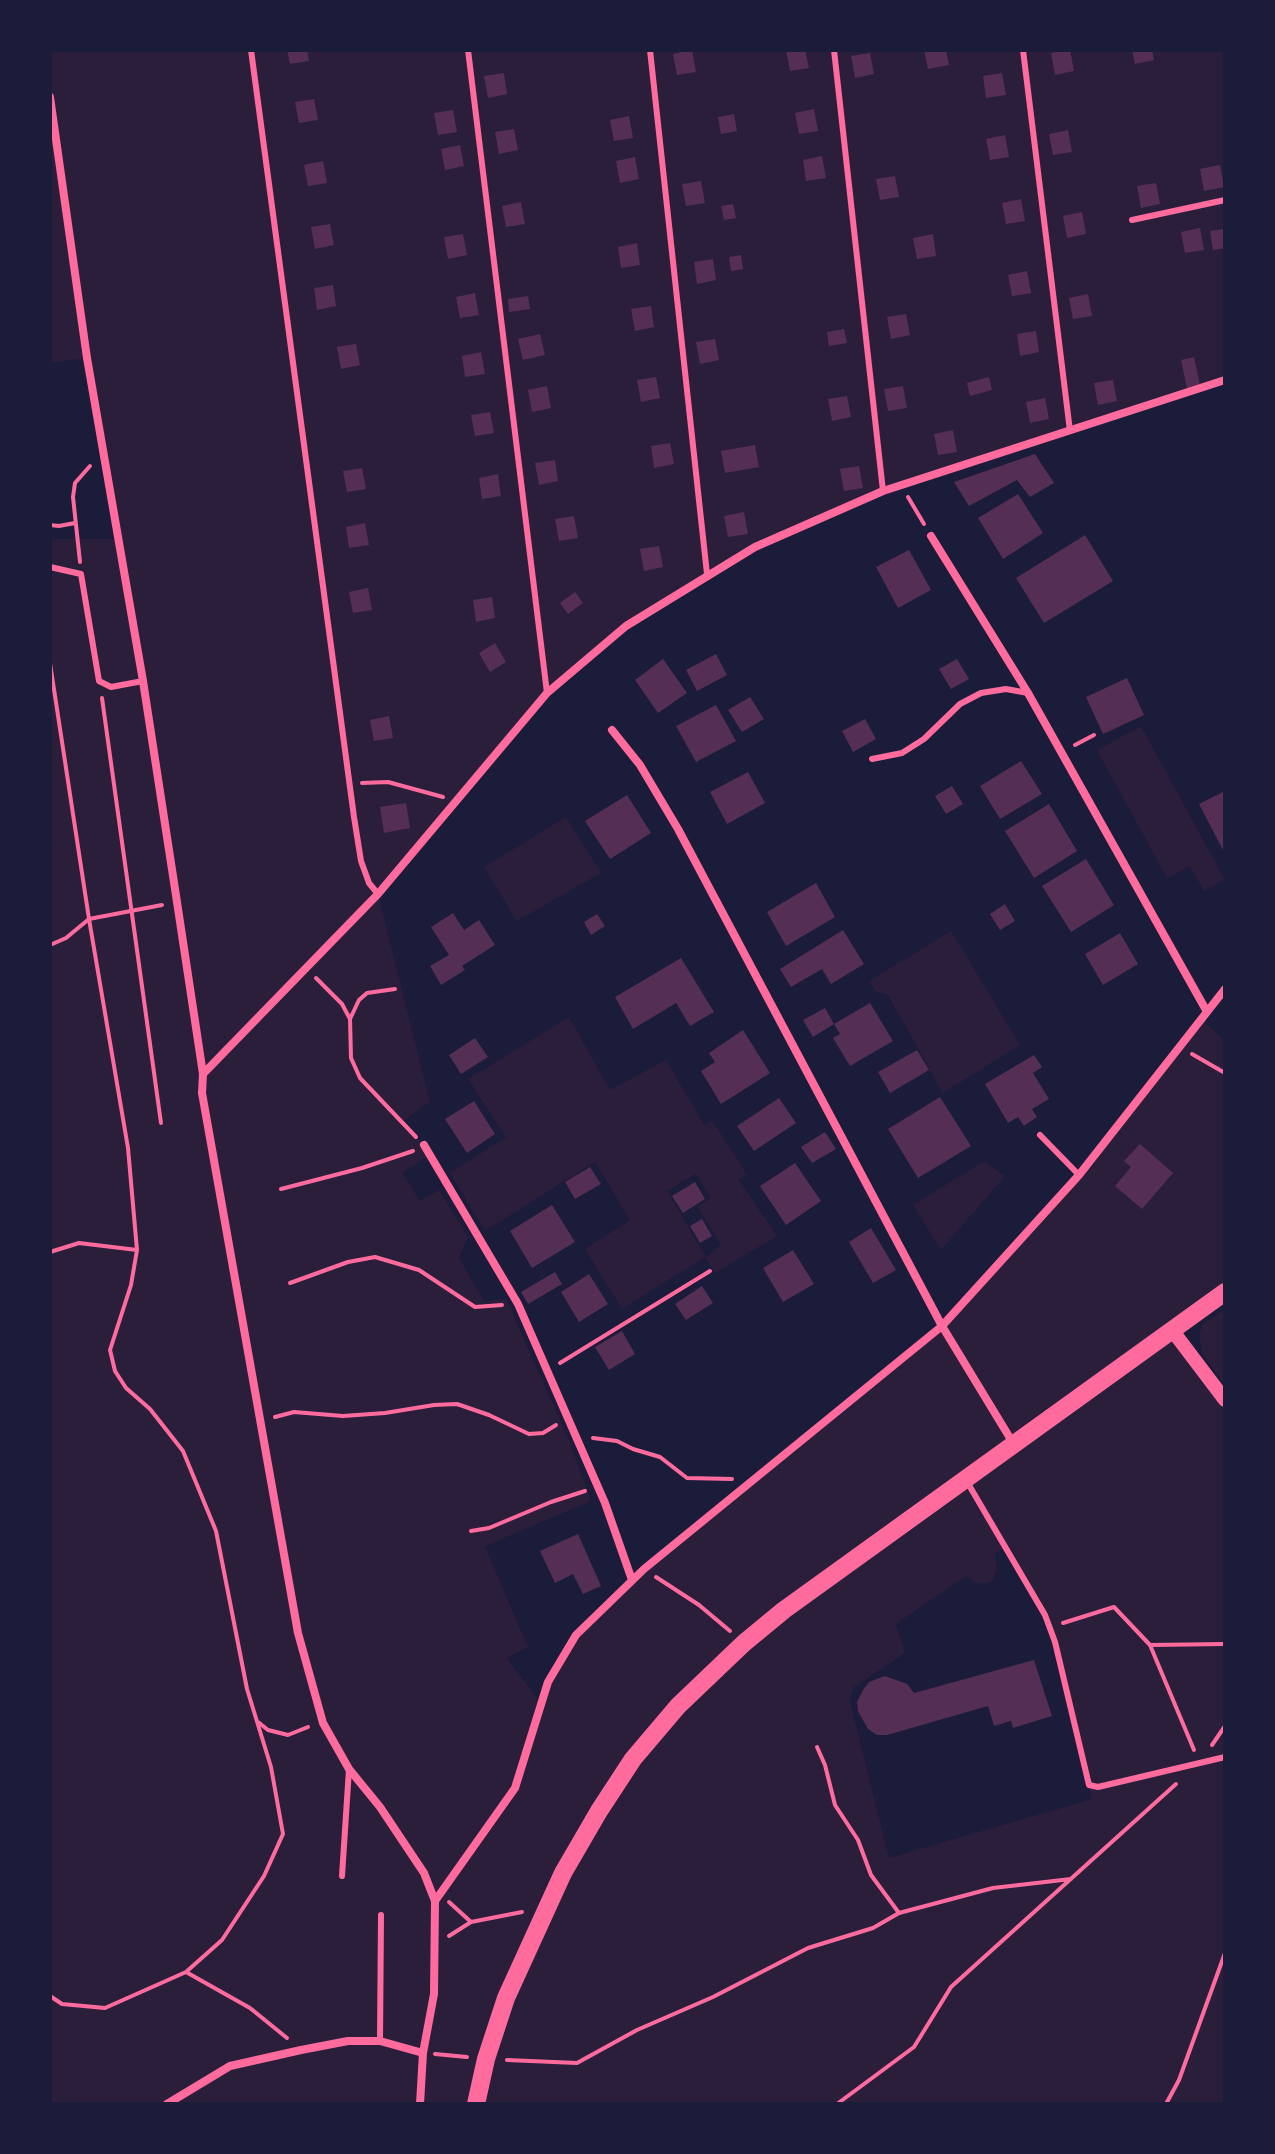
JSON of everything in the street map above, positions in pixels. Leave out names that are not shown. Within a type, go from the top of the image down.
[{"type":"main road","points":[[476,2104],[486,2059],[506,1998],[545,1911],[599,1811],[633,1759],[678,1706],[784,1610],[1225,1292]]},
{"type":"street","points":[[50,97],[104,463],[143,681],[177,902],[203,1074],[202,1093],[298,1633],[323,1723],[349,1769],[424,1873],[435,1901],[434,1994],[423,2053],[420,2104]]},
{"type":"street","points":[[203,1074],[378,894],[547,693],[626,626],[755,547],[883,491],[1225,380]]},
{"type":"street","points":[[931,536],[1062,751],[1206,1010]]},
{"type":"street","points":[[612,730],[640,765],[678,829],[942,1326],[1013,1444]]},
{"type":"street","points":[[435,1901],[515,1788],[540,1703],[561,1657],[576,1635],[644,1569],[942,1326],[1079,1175],[1225,989]]},
{"type":"street","points":[[424,1145],[487,1240],[518,1304],[599,1487],[632,1580]]},
{"type":"street","points":[[1172,1330],[1225,1400]]},
{"type":"street","points":[[167,2104],[230,2066],[301,2050],[348,2041],[380,2041],[423,2053]]},
{"type":"lane","points":[[251,50],[361,861],[369,883],[378,894]]},
{"type":"lane","points":[[468,50],[547,693]]},
{"type":"lane","points":[[650,50],[707,574]]},
{"type":"lane","points":[[834,50],[883,491]]},
{"type":"lane","points":[[1023,50],[1070,431]]},
{"type":"lane","points":[[1132,220],[1225,200]]},
{"type":"lane","points":[[50,567],[81,574],[99,681],[111,687],[143,681]]},
{"type":"lane","points":[[872,759],[902,753],[924,739],[960,704],[981,693],[1006,689],[1028,693]]},
{"type":"lane","points":[[1040,1135],[1079,1175]]},
{"type":"lane","points":[[966,1480],[1045,1615],[1055,1642],[1089,1785],[1098,1787],[1225,1757]]},
{"type":"lane","points":[[342,1876],[349,1769]]},
{"type":"lane","points":[[380,2041],[381,1915]]},
{"type":"path","points":[[81,574],[75,483],[87,467],[104,463]]},
{"type":"path","points":[[900,485],[931,536]]},
{"type":"path","points":[[50,525],[76,522]]},
{"type":"path","points":[[50,663],[128,1148],[137,1250],[131,1285],[110,1350],[115,1371],[126,1388],[150,1409],[183,1451],[216,1531],[247,1689],[271,1767],[283,1834],[264,1876],[222,1940],[186,1972],[105,2008],[62,2004],[50,1996]]},
{"type":"path","points":[[99,681],[161,1123]]},
{"type":"path","points":[[1062,751],[1094,735]]},
{"type":"path","points":[[350,784],[388,782],[422,793],[450,797],[467,788]]},
{"type":"path","points":[[50,945],[66,938],[89,919],[177,902]]},
{"type":"path","points":[[281,1189],[362,1168],[424,1145],[360,1078],[351,1058],[350,1019],[342,1004],[306,969]]},
{"type":"path","points":[[350,1019],[359,1000],[367,993],[395,989]]},
{"type":"path","points":[[1179,1047],[1225,1073]]},
{"type":"path","points":[[50,1252],[79,1243],[137,1250]]},
{"type":"path","points":[[290,1283],[348,1262],[375,1257],[419,1270],[475,1307],[518,1304]]},
{"type":"path","points":[[548,1370],[710,1271]]},
{"type":"path","points":[[261,1421],[294,1412],[343,1416],[457,1404],[535,1435],[569,1418]]},
{"type":"path","points":[[579,1443],[590,1438],[617,1441],[660,1457],[687,1478],[730,1478],[743,1487]]},
{"type":"path","points":[[471,1531],[489,1528],[551,1502],[599,1487]]},
{"type":"path","points":[[644,1569],[699,1605],[744,1643]]},
{"type":"path","points":[[837,2104],[914,2047],[951,1987],[1200,1763],[1150,1645],[1114,1607],[1049,1627]]},
{"type":"path","points":[[1150,1645],[1225,1644]]},
{"type":"path","points":[[256,1721],[268,1730],[288,1735],[308,1726],[318,1709]]},
{"type":"path","points":[[817,1747],[835,1805],[858,1840],[871,1875],[899,1913]]},
{"type":"path","points":[[423,2053],[577,2063],[637,2030],[713,1997],[808,1948],[873,1928],[899,1913],[993,1888],[1071,1879]]},
{"type":"path","points":[[442,1892],[471,1922]]},
{"type":"path","points":[[434,1947],[471,1922],[493,1916],[545,1911]]},
{"type":"path","points":[[1166,2104],[1179,2080],[1225,1953]]},
{"type":"path","points":[[186,1972],[250,2008],[301,2050]]},
{"type":"shaded area","points":[[50,50],[1225,50],[1225,380],[883,491],[755,547],[626,626],[547,693],[378,894],[430,1102],[401,1122],[430,1155],[402,1173],[420,1201],[439,1190],[468,1237],[459,1258],[484,1301],[506,1299],[570,1443],[591,1501],[485,1546],[528,1647],[507,1658],[540,1702],[561,1657],[611,1601],[942,1325],[1079,1175],[1201,1019],[1225,1041],[1225,1292],[1172,1330],[1225,1400],[1225,2104],[50,2104],[50,539],[117,539],[87,358],[50,363]],"holes":[[[1005,1548],[1049,1627],[1092,1799],[889,1858],[850,1701],[854,1687],[905,1653],[896,1624],[966,1576],[982,1584],[993,1581],[997,1568],[995,1553]]]},
{"type":"shaded area","points":[[1141,726],[1225,880],[1204,891],[1190,866],[1167,878],[1097,750]]},
{"type":"shaded area","points":[[566,817],[601,873],[517,921],[484,867]]},
{"type":"shaded area","points":[[951,931],[1020,1045],[943,1093],[888,995],[877,992],[869,981]]},
{"type":"shaded area","points":[[569,1017],[610,1090],[666,1060],[704,1125],[712,1120],[747,1174],[739,1180],[777,1236],[715,1273],[705,1257],[622,1309],[585,1249],[630,1220],[595,1162],[485,1231],[450,1173],[506,1137],[468,1079]],"holes":[[[696,1174],[711,1198],[697,1206],[721,1245],[706,1257],[667,1191]]]},
{"type":"shaded area","points":[[984,1161],[1005,1176],[941,1250],[913,1205]]},
{"type":"shaded area","points":[[1225,1309],[1225,1385],[1202,1353],[1199,1334],[1203,1324]]},
{"type":"building","points":[[287,50],[307,50],[309,61],[290,64]]},
{"type":"building","points":[[692,50],[696,72],[677,75],[673,54]]},
{"type":"building","points":[[786,50],[805,50],[809,68],[790,71]]},
{"type":"building","points":[[924,50],[946,50],[949,65],[928,69]]},
{"type":"building","points":[[1070,50],[1074,71],[1055,75],[1051,53]]},
{"type":"building","points":[[1132,50],[1152,50],[1154,60],[1135,64]]},
{"type":"building","points":[[870,53],[874,74],[855,78],[851,56]]},
{"type":"building","points":[[504,73],[507,94],[488,98],[484,76]]},
{"type":"building","points":[[1002,73],[1006,95],[986,98],[983,76]]},
{"type":"building","points":[[314,99],[318,120],[299,123],[295,102]]},
{"type":"building","points":[[814,109],[818,131],[799,134],[795,113]]},
{"type":"building","points":[[453,110],[457,132],[438,135],[434,113]]},
{"type":"building","points":[[734,114],[737,131],[721,134],[718,117]]},
{"type":"building","points":[[629,116],[633,138],[614,141],[610,120]]},
{"type":"building","points":[[514,129],[518,150],[499,154],[495,132]]},
{"type":"building","points":[[1068,130],[1072,152],[1053,155],[1049,134]]},
{"type":"building","points":[[1005,135],[1009,157],[990,160],[986,139]]},
{"type":"building","points":[[460,145],[464,166],[445,170],[441,149]]},
{"type":"building","points":[[822,156],[826,178],[806,181],[803,160]]},
{"type":"building","points":[[635,157],[639,179],[620,183],[616,161]]},
{"type":"building","points":[[323,161],[327,183],[308,186],[304,165]]},
{"type":"building","points":[[1220,165],[1224,187],[1204,191],[1200,169]]},
{"type":"building","points":[[895,176],[899,197],[880,200],[876,179]]},
{"type":"building","points":[[701,181],[705,203],[686,206],[682,184]]},
{"type":"building","points":[[1156,183],[1160,204],[1141,208],[1137,186]]},
{"type":"building","points":[[1021,199],[1025,221],[1006,224],[1002,203]]},
{"type":"building","points":[[521,202],[525,224],[506,227],[502,206]]},
{"type":"building","points":[[733,204],[736,218],[724,220],[721,206]]},
{"type":"building","points":[[1082,212],[1086,234],[1067,238],[1063,216]]},
{"type":"building","points":[[330,224],[334,245],[315,249],[311,227]]},
{"type":"building","points":[[1200,228],[1204,250],[1185,253],[1181,232]]},
{"type":"building","points":[[1225,229],[1225,248],[1213,250],[1210,231]]},
{"type":"building","points":[[463,234],[467,255],[448,259],[444,237]]},
{"type":"building","points":[[933,234],[936,256],[917,259],[913,238]]},
{"type":"building","points":[[637,243],[640,265],[621,268],[618,247]]},
{"type":"building","points":[[741,255],[743,269],[731,271],[729,257]]},
{"type":"building","points":[[713,259],[716,280],[697,284],[694,262]]},
{"type":"building","points":[[1027,271],[1031,293],[1012,296],[1008,275]]},
{"type":"building","points":[[333,285],[336,306],[317,310],[314,288]]},
{"type":"building","points":[[475,293],[479,315],[460,318],[456,297]]},
{"type":"building","points":[[1088,294],[1092,316],[1073,319],[1069,298]]},
{"type":"building","points":[[528,296],[530,309],[509,312],[508,299]]},
{"type":"building","points":[[651,306],[654,327],[635,331],[631,309]]},
{"type":"building","points":[[906,314],[910,335],[891,339],[887,317]]},
{"type":"building","points":[[844,329],[847,343],[829,346],[827,332]]},
{"type":"building","points":[[1036,331],[1039,352],[1020,356],[1017,334]]},
{"type":"building","points":[[540,334],[545,355],[523,360],[518,339]]},
{"type":"building","points":[[715,339],[719,360],[700,364],[696,342]]},
{"type":"building","points":[[356,344],[360,365],[341,369],[337,347]]},
{"type":"building","points":[[481,352],[485,374],[465,377],[462,356]]},
{"type":"building","points":[[1194,357],[1200,385],[1187,388],[1181,360]]},
{"type":"building","points":[[656,377],[660,398],[641,402],[637,380]]},
{"type":"building","points":[[989,377],[992,390],[970,396],[967,383]]},
{"type":"building","points":[[1113,380],[1117,401],[1098,405],[1094,383]]},
{"type":"building","points":[[547,386],[551,408],[532,412],[528,390]]},
{"type":"building","points":[[903,386],[907,408],[888,411],[884,389]]},
{"type":"building","points":[[847,396],[851,417],[832,421],[828,399]]},
{"type":"building","points":[[1045,398],[1049,419],[1030,423],[1026,402]]},
{"type":"building","points":[[490,412],[494,433],[475,436],[471,415]]},
{"type":"building","points":[[953,430],[957,452],[938,455],[934,434]]},
{"type":"building","points":[[670,443],[674,464],[654,468],[651,446]]},
{"type":"building","points":[[755,445],[759,467],[725,473],[721,451]]},
{"type":"building","points":[[1035,454],[1054,483],[1030,497],[1017,480],[969,506],[954,482]]},
{"type":"building","points":[[555,460],[558,481],[539,485],[535,463]]},
{"type":"building","points":[[859,466],[863,488],[844,491],[840,469]]},
{"type":"building","points":[[362,468],[366,489],[347,492],[343,471]]},
{"type":"building","points":[[498,474],[501,496],[482,499],[479,478]]},
{"type":"building","points":[[1018,494],[1043,533],[1003,559],[978,518]]},
{"type":"building","points":[[744,512],[748,534],[728,537],[724,516]]},
{"type":"building","points":[[574,516],[578,538],[559,541],[555,519]]},
{"type":"building","points":[[365,523],[369,545],[349,548],[346,527]]},
{"type":"building","points":[[1085,535],[1113,581],[1044,623],[1016,578]]},
{"type":"building","points":[[659,546],[663,567],[644,571],[640,549]]},
{"type":"building","points":[[909,550],[931,590],[898,608],[876,567]]},
{"type":"building","points":[[368,588],[372,610],[353,613],[349,592]]},
{"type":"building","points":[[575,592],[583,603],[568,614],[560,603]]},
{"type":"building","points":[[492,597],[495,618],[476,622],[473,600]]},
{"type":"building","points":[[495,643],[506,662],[490,672],[479,653]]},
{"type":"building","points":[[716,654],[727,675],[697,691],[686,670]]},
{"type":"building","points":[[663,659],[687,693],[658,713],[635,680]]},
{"type":"building","points":[[957,659],[969,679],[951,689],[939,669]]},
{"type":"building","points":[[1127,678],[1144,715],[1103,734],[1086,697]]},
{"type":"building","points":[[750,697],[764,719],[742,732],[728,710]]},
{"type":"building","points":[[716,705],[736,741],[696,762],[676,726]]},
{"type":"building","points":[[389,716],[393,738],[374,741],[370,720]]},
{"type":"building","points":[[865,719],[876,739],[853,752],[842,731]]},
{"type":"building","points":[[1021,761],[1042,794],[1000,819],[980,786]]},
{"type":"building","points":[[748,772],[765,803],[727,824],[710,792]]},
{"type":"building","points":[[952,786],[963,804],[946,814],[935,796]]},
{"type":"building","points":[[1225,791],[1225,854],[1199,804]]},
{"type":"building","points":[[627,795],[651,833],[610,859],[585,821]]},
{"type":"building","points":[[406,803],[410,828],[384,833],[380,807]]},
{"type":"building","points":[[1049,804],[1077,851],[1034,878],[1005,831]]},
{"type":"building","points":[[1086,859],[1114,905],[1071,932],[1042,886]]},
{"type":"building","points":[[816,883],[835,917],[786,946],[767,912]]},
{"type":"building","points":[[1005,904],[1015,921],[1000,930],[990,914]]},
{"type":"building","points":[[453,913],[464,930],[479,920],[495,945],[462,966],[465,970],[441,985],[430,966],[449,955],[431,927]]},
{"type":"building","points":[[597,914],[605,926],[591,935],[584,922]]},
{"type":"building","points":[[843,930],[864,964],[831,984],[822,969],[791,987],[780,969]]},
{"type":"building","points":[[1120,933],[1138,964],[1103,985],[1085,954]]},
{"type":"building","points":[[681,958],[714,1012],[690,1026],[676,1003],[633,1029],[615,997]]},
{"type":"building","points":[[870,1003],[893,1041],[850,1066],[833,1038],[840,1034],[834,1024]]},
{"type":"building","points":[[825,1008],[834,1024],[813,1037],[803,1020]]},
{"type":"building","points":[[743,1030],[770,1073],[721,1104],[701,1071],[715,1062],[709,1053]]},
{"type":"building","points":[[475,1038],[488,1057],[461,1074],[449,1055]]},
{"type":"building","points":[[917,1050],[929,1070],[890,1093],[878,1072]]},
{"type":"building","points":[[1034,1055],[1042,1067],[1033,1073],[1049,1099],[1032,1109],[1037,1117],[1024,1126],[1018,1117],[1008,1123],[985,1084]]},
{"type":"building","points":[[940,1097],[971,1146],[918,1178],[888,1129]]},
{"type":"building","points":[[779,1098],[796,1123],[754,1151],[737,1126]]},
{"type":"building","points":[[474,1101],[495,1134],[467,1153],[445,1119]]},
{"type":"building","points":[[825,1132],[836,1149],[812,1163],[801,1147]]},
{"type":"building","points":[[1140,1144],[1173,1173],[1142,1209],[1115,1186],[1131,1167],[1124,1161]]},
{"type":"building","points":[[795,1163],[821,1201],[786,1225],[760,1186]]},
{"type":"building","points":[[590,1167],[601,1184],[575,1199],[565,1182]]},
{"type":"building","points":[[695,1182],[705,1199],[683,1213],[672,1196]]},
{"type":"building","points":[[552,1205],[575,1242],[532,1268],[510,1231]]},
{"type":"building","points":[[702,1219],[712,1236],[700,1243],[690,1226]]},
{"type":"building","points":[[871,1228],[896,1270],[873,1283],[849,1242]]},
{"type":"building","points":[[793,1250],[814,1284],[783,1302],[763,1268]]},
{"type":"building","points":[[555,1272],[562,1284],[528,1304],[521,1292]]},
{"type":"building","points":[[589,1274],[608,1304],[579,1322],[561,1292]]},
{"type":"building","points":[[702,1286],[713,1303],[686,1320],[675,1304]]},
{"type":"building","points":[[622,1331],[635,1354],[609,1370],[595,1347]]},
{"type":"building","points":[[578,1534],[601,1586],[583,1594],[573,1574],[555,1583],[540,1551]]},
{"type":"building","points":[[1034,1660],[1052,1716],[1013,1728],[1011,1721],[994,1726],[988,1706],[887,1735],[877,1735],[868,1729],[858,1711],[857,1702],[869,1682],[885,1676],[907,1684],[914,1693]]}]
